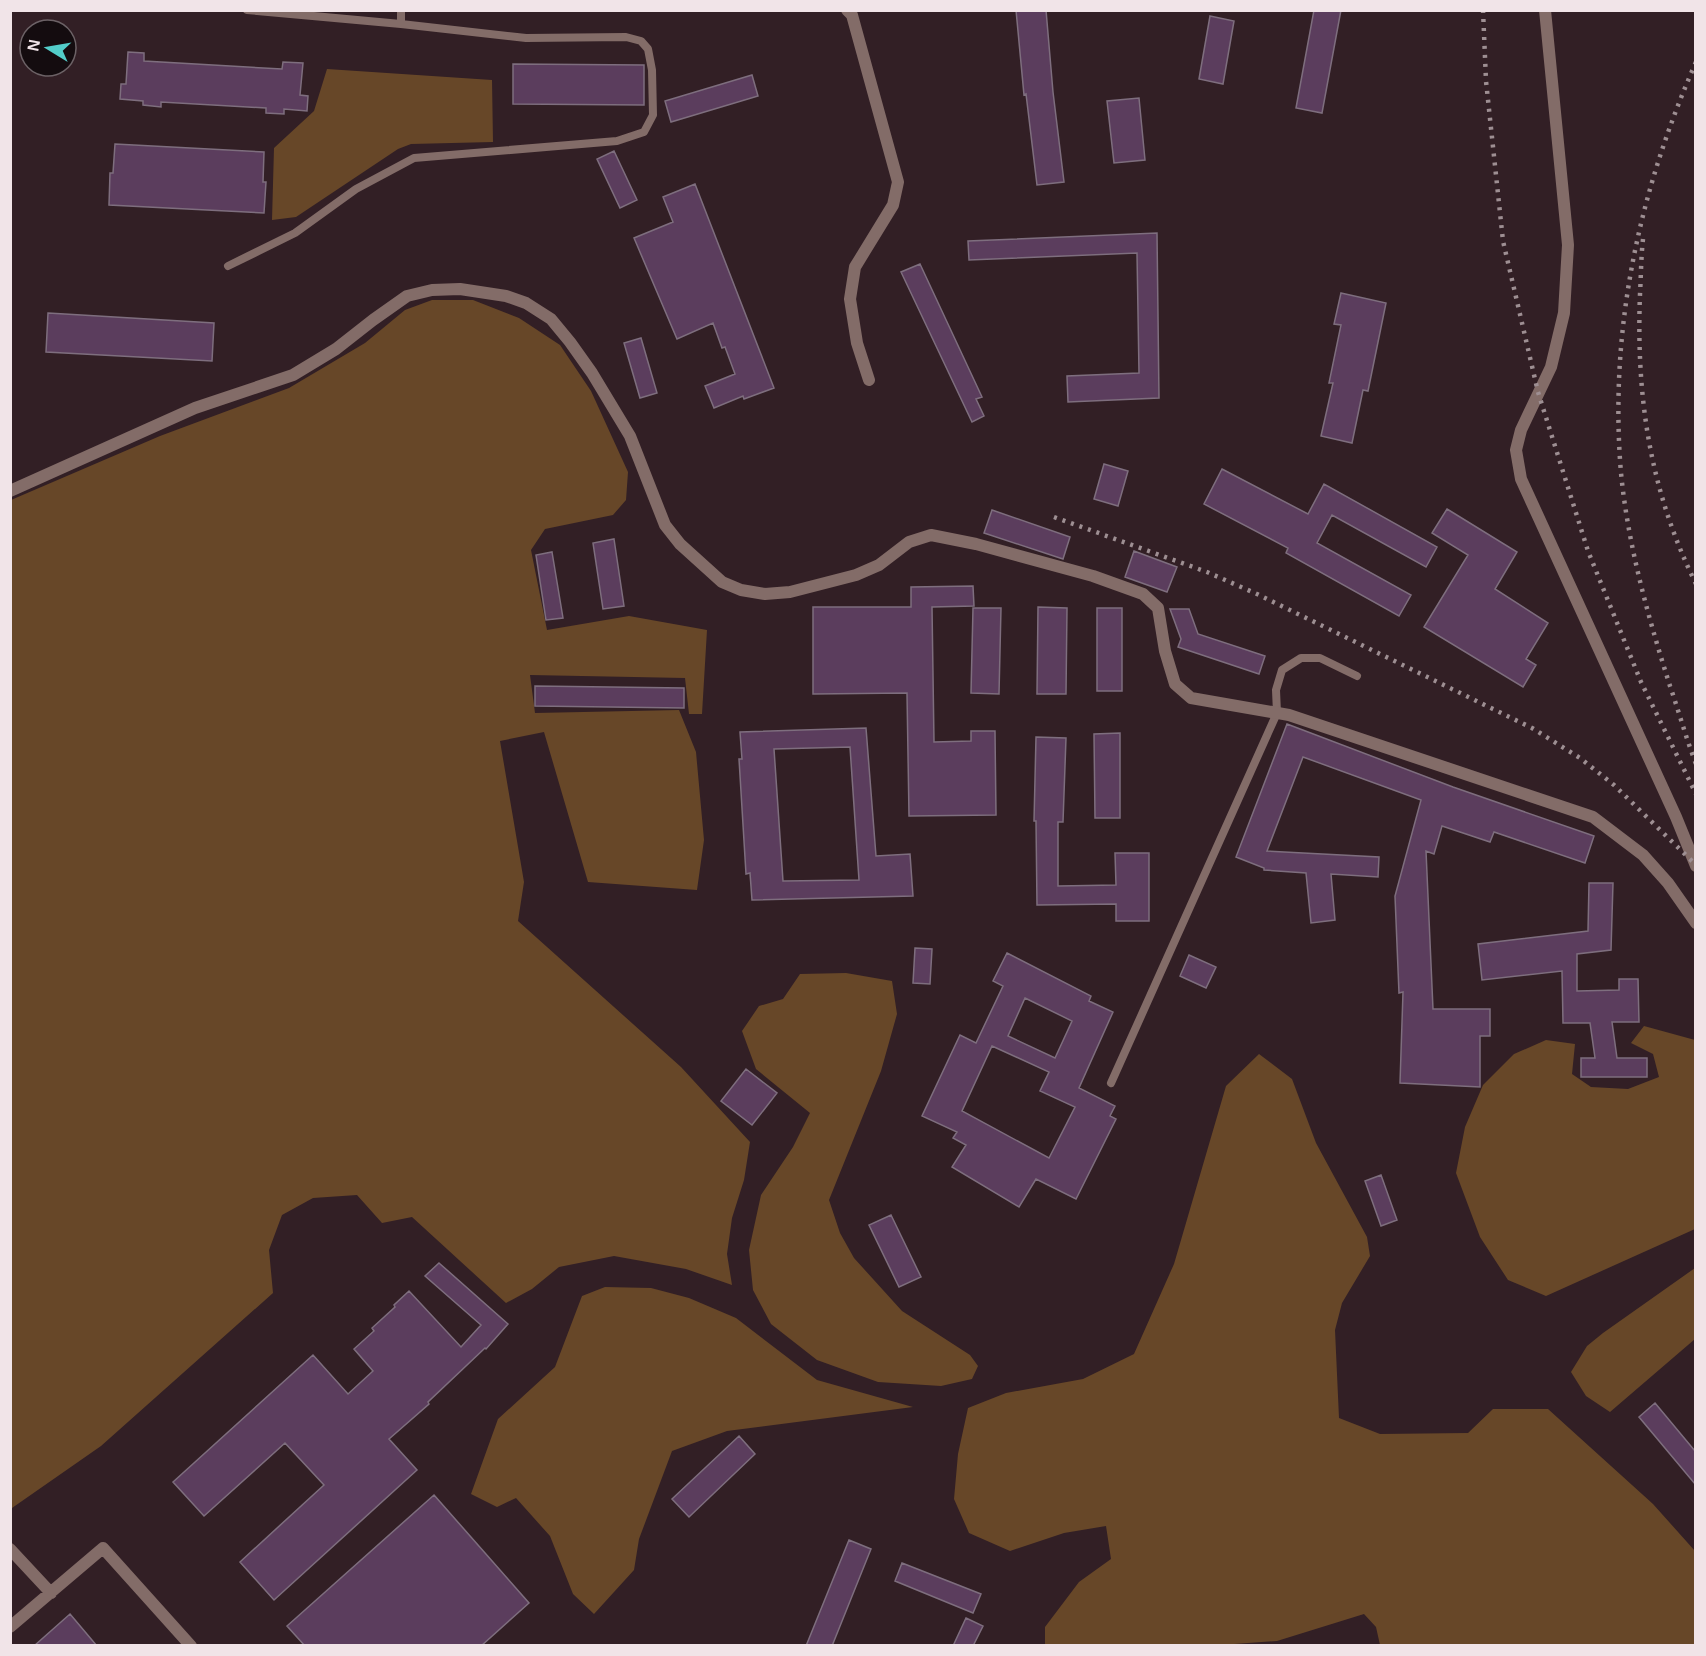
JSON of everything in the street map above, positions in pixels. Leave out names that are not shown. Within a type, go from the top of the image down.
[{"type":"street","points":[[847,10],[852,15],[863,51],[898,182],[893,204],[855,267],[850,299],[857,344],[869,380]]},
{"type":"street","points":[[1545,10],[1568,245],[1564,313],[1551,367],[1521,430],[1516,450],[1521,479],[1671,806],[1695,866]]},
{"type":"street","points":[[10,491],[195,408],[293,375],[336,350],[407,296],[432,290],[460,289],[506,296],[526,303],[551,319],[570,342],[592,373],[630,436],[665,525],[680,544],[722,582],[741,590],[765,594],[790,592],[856,575],[879,565],[909,542],[931,535],[976,544],[1093,576],[1143,594],[1158,608],[1165,651],[1175,684],[1191,698],[1289,715],[1593,817],[1643,855],[1668,883],[1695,923]]},
{"type":"street","points":[[10,1628],[103,1548],[191,1646]]},
{"type":"street","points":[[10,1549],[51,1593]]},
{"type":"lane","points":[[228,266],[295,233],[356,189],[414,158],[617,141],[644,132],[653,115],[652,70],[648,49],[641,41],[626,37],[526,38],[247,10]]},
{"type":"lane","points":[[401,10],[401,24]]},
{"type":"lane","points":[[1111,1083],[1277,713],[1276,690],[1282,670],[1301,658],[1320,658],[1358,676]]},
{"type":"shaded area","points":[[327,69],[492,80],[493,142],[411,144],[398,149],[296,217],[272,220],[274,148],[314,111]]},
{"type":"shaded area","points":[[432,300],[473,300],[519,318],[560,345],[591,391],[628,472],[626,500],[613,515],[545,529],[531,550],[547,630],[629,616],[707,630],[702,714],[689,714],[685,678],[530,675],[535,713],[679,710],[696,752],[704,840],[697,890],[588,882],[544,732],[500,741],[524,882],[518,921],[681,1067],[750,1142],[744,1180],[732,1218],[727,1254],[732,1285],[686,1269],[614,1256],[559,1267],[532,1289],[506,1303],[412,1217],[382,1223],[357,1195],[313,1198],[282,1215],[269,1250],[273,1293],[101,1446],[12,1508],[11,500],[160,436],[289,388],[365,343],[405,310]]},
{"type":"shaded area","points":[[846,973],[892,981],[897,1014],[881,1071],[829,1200],[840,1233],[854,1258],[902,1311],[970,1355],[978,1366],[972,1379],[941,1386],[878,1382],[817,1360],[771,1324],[753,1290],[749,1250],[761,1195],[793,1147],[810,1113],[756,1069],[742,1031],[759,1006],[783,999],[800,974]]},
{"type":"shaded area","points":[[1644,1026],[1695,1040],[1695,1229],[1546,1296],[1508,1280],[1480,1237],[1456,1173],[1465,1127],[1483,1085],[1514,1054],[1546,1040],[1575,1044],[1572,1074],[1591,1087],[1628,1089],[1659,1077],[1653,1054],[1631,1043]]},
{"type":"shaded area","points":[[1259,1054],[1292,1079],[1316,1143],[1367,1237],[1370,1256],[1342,1303],[1335,1330],[1339,1418],[1380,1434],[1468,1433],[1493,1409],[1548,1409],[1653,1504],[1695,1551],[1695,1645],[1380,1645],[1376,1627],[1364,1614],[1277,1641],[1207,1646],[1045,1645],[1045,1627],[1079,1582],[1111,1559],[1106,1526],[1064,1533],[1010,1551],[969,1533],[954,1499],[958,1454],[968,1408],[1006,1393],[1083,1379],[1134,1354],[1174,1264],[1226,1086]]},
{"type":"shaded area","points":[[1695,1268],[1695,1339],[1610,1412],[1586,1396],[1571,1372],[1587,1346]]},
{"type":"shaded area","points":[[605,1287],[651,1288],[689,1298],[736,1318],[817,1380],[913,1407],[727,1431],[672,1451],[639,1539],[634,1570],[594,1614],[573,1594],[550,1536],[516,1498],[497,1507],[471,1494],[498,1419],[555,1367],[582,1296]]},
{"type":"building","points":[[1016,10],[1046,10],[1064,182],[1037,185],[1026,94],[1024,95]]},
{"type":"building","points":[[1314,10],[1341,10],[1322,113],[1296,108]]},
{"type":"building","points":[[1210,16],[1234,21],[1223,84],[1199,79]]},
{"type":"building","points":[[128,52],[144,53],[144,61],[282,69],[283,62],[303,63],[300,95],[308,96],[307,111],[284,109],[284,114],[266,113],[266,108],[161,102],[161,107],[143,105],[143,101],[120,99],[121,84],[126,84]]},
{"type":"building","points":[[513,64],[644,65],[644,105],[513,104]]},
{"type":"building","points":[[752,75],[758,96],[671,122],[665,101]]},
{"type":"building","points":[[1139,98],[1145,160],[1114,163],[1107,101]]},
{"type":"building","points":[[115,144],[264,152],[263,182],[266,182],[264,213],[109,205],[110,173],[113,173]]},
{"type":"building","points":[[614,151],[637,200],[620,208],[597,159]]},
{"type":"building","points":[[695,184],[774,388],[744,399],[743,396],[714,408],[705,386],[735,374],[725,347],[722,348],[713,323],[677,339],[634,238],[673,222],[663,197]]},
{"type":"building","points":[[1157,233],[1159,398],[1068,402],[1067,376],[1139,373],[1137,253],[969,260],[968,241]]},
{"type":"building","points":[[920,264],[982,397],[976,399],[984,416],[972,422],[901,272]]},
{"type":"building","points":[[1341,293],[1386,303],[1368,391],[1363,390],[1352,443],[1321,436],[1333,383],[1329,383],[1341,325],[1334,324]]},
{"type":"building","points":[[48,313],[214,323],[212,361],[46,352]]},
{"type":"building","points":[[641,338],[657,393],[640,398],[624,343]]},
{"type":"building","points":[[1104,464],[1128,471],[1118,506],[1094,499]]},
{"type":"building","points":[[1222,469],[1308,514],[1324,484],[1437,547],[1426,567],[1332,515],[1317,543],[1411,595],[1399,616],[1286,553],[1288,548],[1204,504]]},
{"type":"building","points":[[1447,509],[1517,552],[1495,589],[1548,623],[1526,659],[1536,665],[1523,687],[1424,627],[1468,555],[1432,533]]},
{"type":"building","points":[[992,510],[1070,537],[1063,559],[984,533]]},
{"type":"building","points":[[614,539],[624,606],[603,609],[593,543]]},
{"type":"building","points":[[1134,551],[1177,567],[1167,592],[1125,577]]},
{"type":"building","points":[[552,552],[563,618],[546,620],[536,555]]},
{"type":"building","points":[[973,586],[974,606],[932,607],[934,742],[971,741],[971,731],[995,731],[996,815],[909,816],[907,693],[813,694],[813,607],[911,607],[911,587]]},
{"type":"building","points":[[1038,607],[1067,608],[1066,694],[1037,694]]},
{"type":"building","points":[[973,608],[1001,608],[999,694],[971,693]]},
{"type":"building","points":[[1097,608],[1122,608],[1122,691],[1097,691]]},
{"type":"building","points":[[1170,609],[1189,609],[1198,634],[1265,656],[1259,674],[1178,647],[1181,639]]},
{"type":"building","points":[[535,686],[684,688],[684,708],[535,706]]},
{"type":"building","points":[[1287,724],[1453,787],[1594,836],[1585,863],[1494,832],[1490,842],[1442,826],[1434,854],[1426,851],[1433,1009],[1490,1009],[1490,1036],[1480,1036],[1480,1087],[1400,1083],[1403,992],[1399,993],[1395,896],[1421,800],[1303,757],[1267,851],[1379,857],[1378,877],[1331,874],[1335,920],[1311,923],[1306,873],[1264,870],[1264,868],[1236,857]]},
{"type":"building","points":[[866,728],[876,856],[910,854],[913,896],[752,900],[750,873],[746,874],[739,759],[742,759],[740,732]],"holes":[[[850,747],[859,880],[783,881],[774,749]]]},
{"type":"building","points":[[1120,733],[1120,818],[1095,818],[1094,734]]},
{"type":"building","points":[[1036,737],[1066,738],[1063,822],[1058,822],[1058,886],[1116,885],[1115,853],[1149,853],[1149,921],[1116,921],[1116,904],[1037,905],[1036,821],[1034,821]]},
{"type":"building","points":[[1589,883],[1613,883],[1611,950],[1577,954],[1577,991],[1619,990],[1619,979],[1638,979],[1639,1022],[1612,1022],[1617,1058],[1647,1058],[1647,1077],[1581,1077],[1581,1058],[1595,1058],[1590,1023],[1563,1023],[1562,971],[1482,980],[1478,944],[1588,931]]},
{"type":"building","points":[[915,948],[932,949],[930,984],[913,983]]},
{"type":"building","points":[[1007,953],[1091,996],[1089,1001],[1113,1012],[1079,1088],[1115,1106],[1110,1116],[1116,1119],[1076,1199],[1036,1179],[1019,1207],[952,1167],[966,1145],[953,1138],[957,1132],[922,1116],[960,1035],[976,1043],[1003,986],[993,981]],"holes":[[[1025,998],[1072,1021],[1055,1058],[1008,1036]],[[992,1046],[1049,1072],[1040,1091],[1075,1107],[1049,1158],[962,1111]]]},
{"type":"building","points":[[1189,955],[1216,967],[1206,988],[1180,976]]},
{"type":"building","points":[[746,1069],[777,1093],[752,1125],[721,1101]]},
{"type":"building","points":[[1381,1175],[1397,1220],[1381,1226],[1365,1181]]},
{"type":"building","points":[[891,1215],[921,1277],[899,1287],[869,1225]]},
{"type":"building","points":[[439,1263],[508,1324],[486,1349],[389,1439],[417,1470],[274,1600],[240,1562],[324,1485],[285,1443],[204,1516],[173,1482],[313,1355],[348,1394],[373,1371],[354,1349],[374,1331],[372,1328],[409,1291],[461,1347],[481,1325],[425,1276]]},
{"type":"building","points":[[1655,1403],[1695,1451],[1695,1484],[1639,1417]]},
{"type":"building","points":[[739,1436],[755,1454],[689,1517],[672,1499]]},
{"type":"building","points":[[434,1495],[529,1603],[481,1646],[305,1646],[287,1626]]},
{"type":"building","points":[[849,1540],[871,1549],[832,1646],[806,1646]]},
{"type":"building","points":[[902,1563],[981,1594],[973,1613],[895,1581]]},
{"type":"building","points":[[70,1614],[97,1646],[34,1646]]},
{"type":"building","points":[[966,1618],[983,1626],[973,1646],[953,1646]]},
{"type":"railway","points":[[1483,10],[1486,81],[1503,241],[1538,392],[1588,551],[1641,682],[1696,794]]},
{"type":"railway","points":[[1696,62],[1676,111],[1644,211],[1624,315],[1618,420],[1624,500],[1640,581],[1654,634],[1696,764]]},
{"type":"railway","points":[[1643,239],[1639,332],[1649,443],[1667,514],[1696,584]]},
{"type":"railway","points":[[1054,517],[1207,572],[1257,594],[1532,728],[1580,758],[1614,785],[1696,865]]}]
